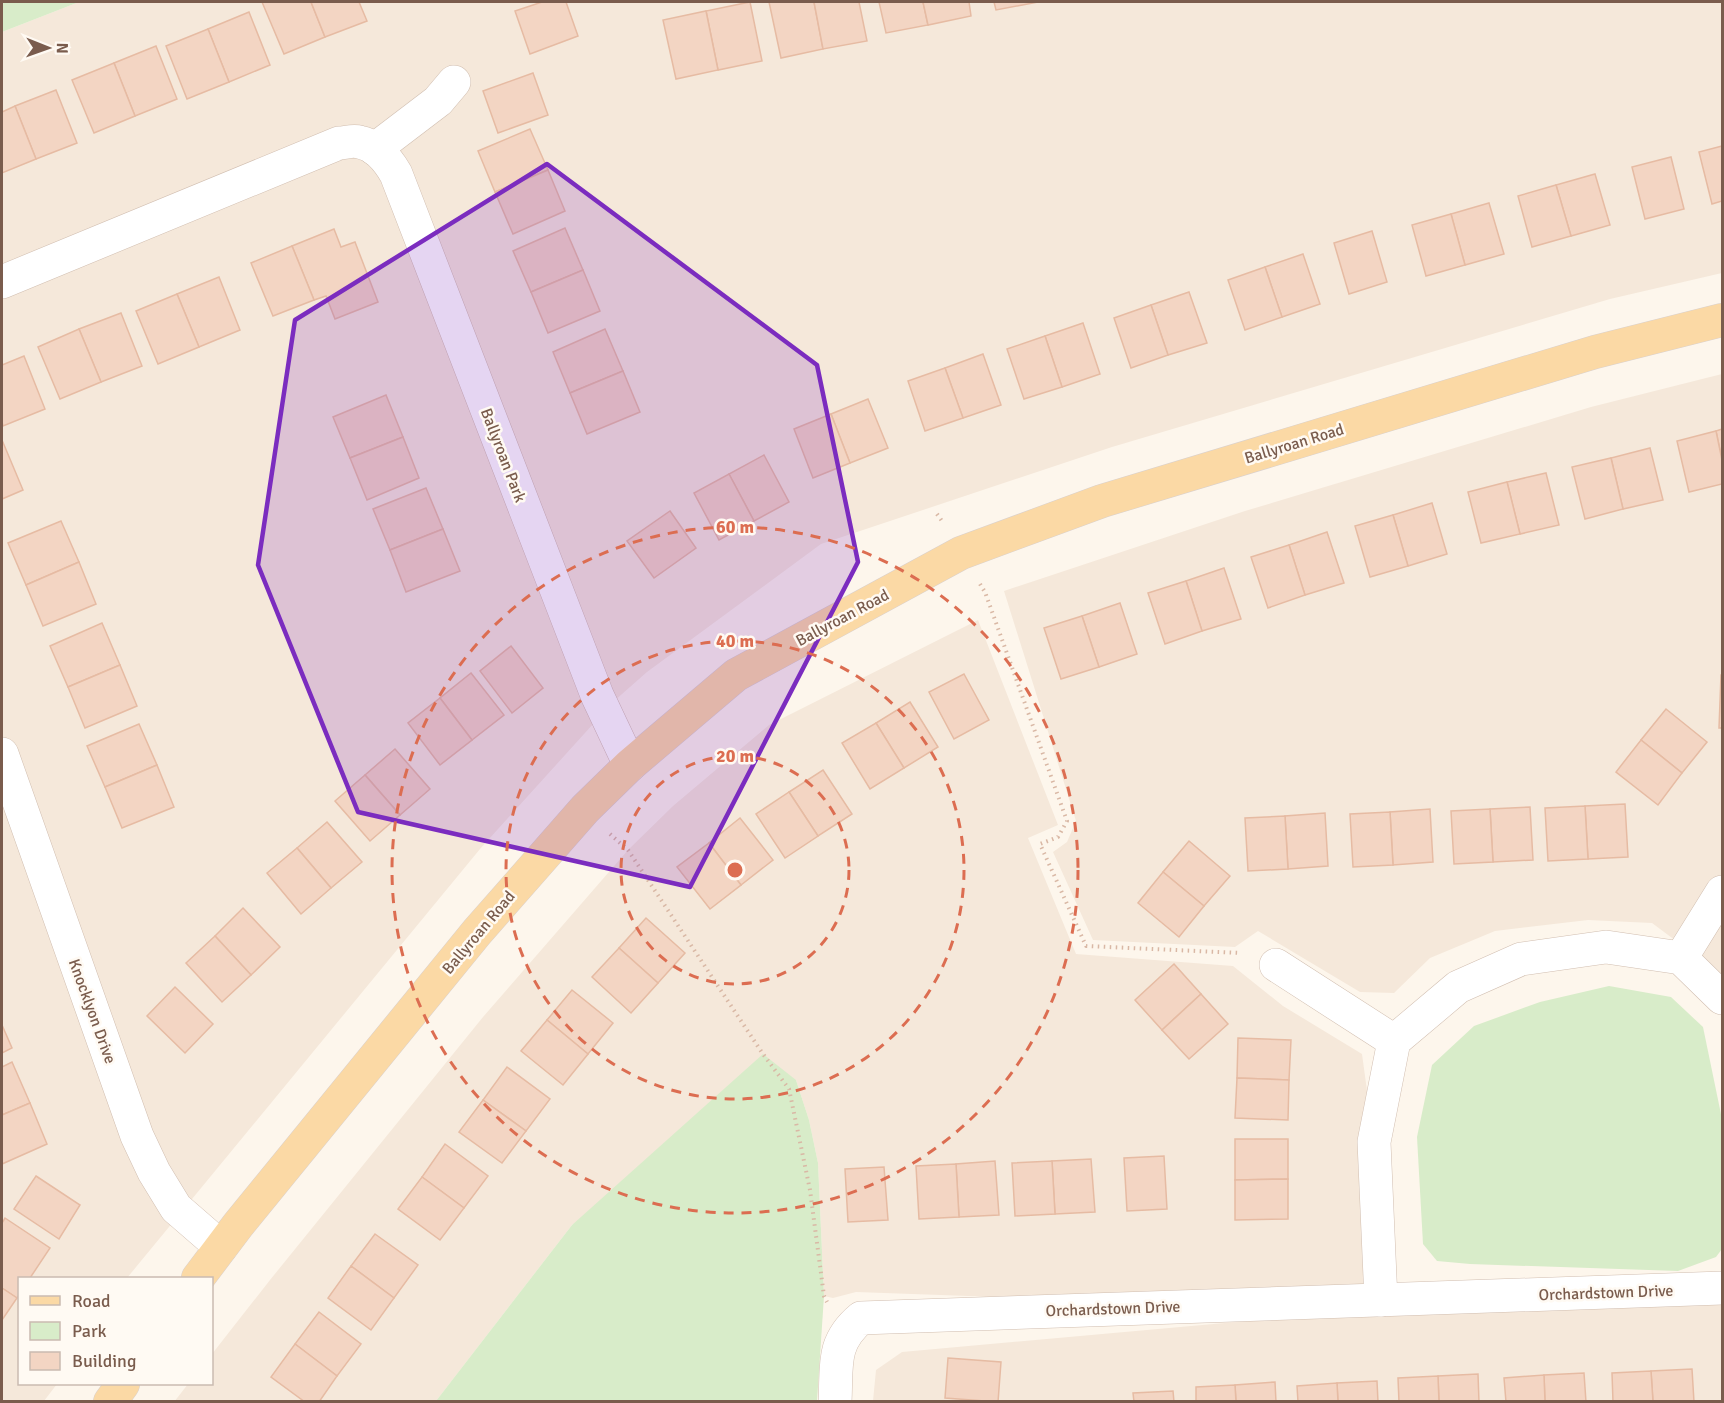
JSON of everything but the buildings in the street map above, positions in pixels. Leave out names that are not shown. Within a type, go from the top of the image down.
[{"type":"main road","name":"Ballyroan Road","points":[[199,1277],[221,1246],[477,932],[585,809],[630,765],[736,675],[961,553],[1102,501],[1595,352],[1722,320]]},
{"type":"main road","points":[[110,1401],[122,1385]]},
{"type":"street","points":[[2,282],[339,143],[358,141],[375,149],[438,101],[453,82]]},
{"type":"street","name":"Ballyroan Park","points":[[375,149],[388,160],[396,174],[597,695],[630,765]]},
{"type":"street","name":"Knocklyon Drive","points":[[2,754],[137,1136],[154,1172],[176,1208],[221,1246]]},
{"type":"street","points":[[1681,958],[1722,892]]},
{"type":"street","points":[[1381,1300],[1374,1142],[1394,1041],[1458,987],[1521,958],[1606,947],[1681,958],[1722,998]]},
{"type":"street","points":[[1276,965],[1394,1041]]},
{"type":"street","name":"Orchardstown Drive","points":[[839,1316],[861,1318],[1722,1288]]},
{"type":"street","points":[[835,1401],[839,1316]]},
{"type":"path","points":[[986,592],[1067,821],[1058,837],[1040,844],[1086,946],[1241,953]]},
{"type":"path","points":[[613,837],[628,850],[789,1089],[810,1190],[824,1296],[839,1316]]},
{"type":"highlighted area","points":[[547,164],[817,365],[858,562],[690,887],[358,812],[258,565],[295,320]]},
{"type":"shaded area","points":[[79,2],[1722,2],[1722,273],[1610,299],[1112,447],[821,544],[647,672],[613,702],[480,849],[128,1277],[18,1277],[18,1385],[56,1385],[44,1401],[2,1402],[2,32]]},
{"type":"shaded area","points":[[1722,374],[1722,978],[1652,923],[1588,920],[1495,931],[1430,958],[1394,993],[1360,992],[1258,931],[1235,947],[1093,940],[1053,852],[1067,842],[1076,821],[1004,591],[1245,511],[1591,407]]},
{"type":"shaded area","points":[[978,620],[1058,825],[1028,838],[1076,954],[1233,966],[1283,1006],[1362,1054],[1374,1142],[1378,1310],[1722,1298],[1722,1401],[873,1401],[876,1370],[902,1352],[1370,1310],[856,1292],[833,1298],[824,1296],[818,1163],[809,1120],[796,1080],[572,1225],[436,1401],[174,1402],[187,1385],[213,1385],[213,1353],[483,1017],[628,850],[673,806],[769,725]]},
{"type":"green space","points":[[2,2],[79,2],[2,32]]},
{"type":"green space","points":[[1609,986],[1671,997],[1703,1027],[1722,1119],[1722,1249],[1716,1257],[1678,1271],[1437,1261],[1423,1244],[1417,1137],[1432,1065],[1474,1026],[1540,1002]]},
{"type":"green space","points":[[763,1054],[796,1080],[809,1120],[818,1163],[824,1296],[817,1401],[436,1401],[572,1225]]}]
